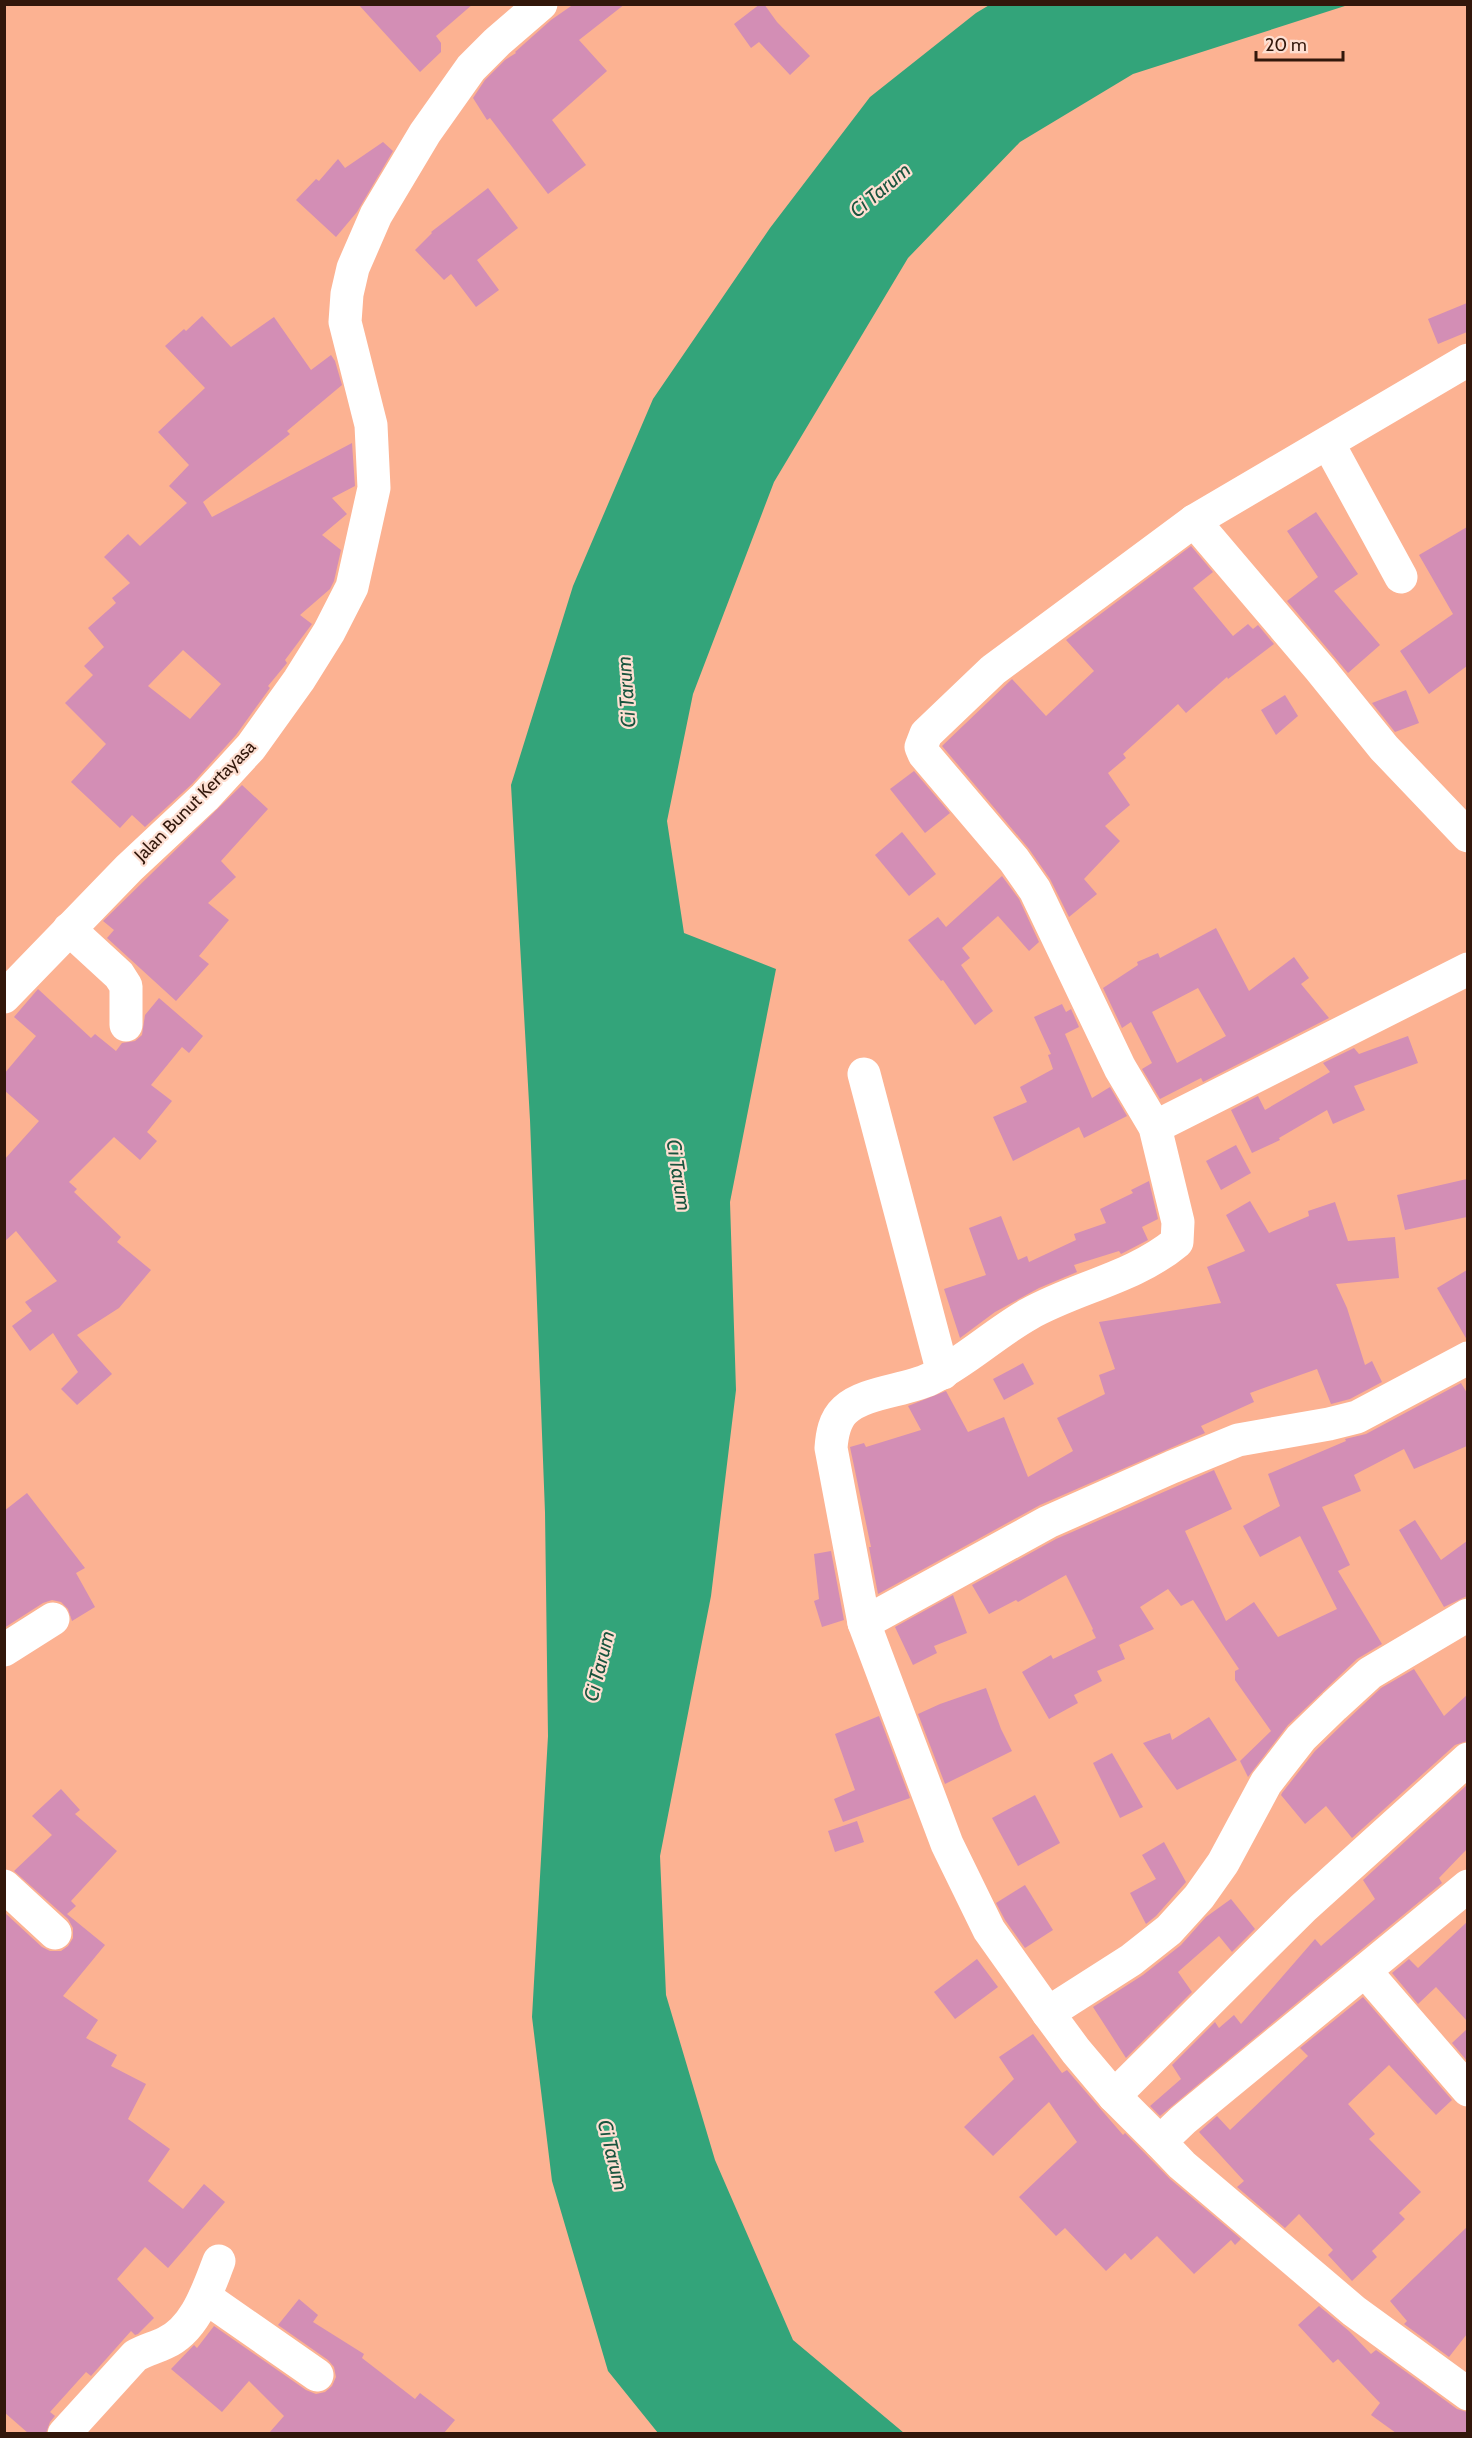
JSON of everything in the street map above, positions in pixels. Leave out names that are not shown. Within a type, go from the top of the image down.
[{"type":"street","name":"Jalan Bunut Kertayasa","points":[[4,997],[251,747],[299,680],[329,632],[352,587],[374,488],[371,425],[345,322],[347,294],[353,268],[376,215],[425,133],[471,68],[541,4]]},
{"type":"street","points":[[1465,2387],[1345,2304],[1182,2165],[1114,2096],[1076,2051],[989,1930],[947,1844],[864,1623],[831,1448],[836,1424],[845,1409],[857,1401],[927,1381],[943,1373],[977,1347],[1030,1313],[1146,1264],[1177,1242],[1178,1222],[1155,1127],[1120,1068],[1035,890],[1014,860],[924,754],[921,747],[926,734],[993,670],[1194,521],[1467,360]]},
{"type":"street","points":[[1328,443],[1401,577]]},
{"type":"street","points":[[1194,521],[1384,748],[1467,836]]},
{"type":"street","points":[[69,929],[119,975],[126,986],[126,1025]]},
{"type":"street","points":[[1155,1127],[1467,969]]},
{"type":"street","points":[[864,1074],[943,1373]]},
{"type":"street","points":[[864,1623],[1048,1522],[1172,1467],[1238,1440],[1358,1417],[1463,1369]]},
{"type":"street","points":[[1048,2013],[1131,1960],[1169,1930],[1199,1897],[1223,1863],[1266,1783],[1301,1738],[1334,1706],[1370,1673],[1467,1615]]},
{"type":"street","points":[[4,1650],[53,1619]]},
{"type":"street","points":[[1114,2096],[1303,1908],[1467,1759]]},
{"type":"street","points":[[4,1886],[55,1933]]},
{"type":"street","points":[[1160,2142],[1183,2120],[1467,1886]]},
{"type":"street","points":[[1365,1971],[1467,2090]]},
{"type":"street","points":[[64,2433],[135,2356],[149,2347],[166,2342],[187,2325],[206,2297],[219,2261]]},
{"type":"street","points":[[206,2297],[316,2375]]},
{"type":"water","name":"Ci Tarum","points":[[991,4],[1348,5],[1133,74],[1020,142],[908,258],[774,482],[693,694],[667,821],[684,933],[776,969],[730,1202],[736,1390],[711,1596],[660,1856],[666,1995],[715,2160],[793,2340],[904,2433],[658,2433],[608,2371],[552,2181],[532,2017],[548,1736],[545,1512],[530,1120],[511,785],[573,586],[653,399],[770,228],[870,97],[976,13]]},
{"type":"building","points":[[358,4],[473,4],[436,36],[441,43],[441,52],[420,72]]},
{"type":"building","points":[[574,4],[625,4],[579,40],[607,71],[552,120],[586,165],[548,194],[490,118],[487,120],[473,98],[485,80],[505,60],[516,53],[551,20]]},
{"type":"building","points":[[760,4],[764,4],[777,22],[810,56],[790,75],[759,42],[751,48],[734,24]]},
{"type":"building","points":[[383,142],[393,151],[357,212],[336,237],[296,200],[316,179],[319,181],[338,159],[345,168]]},
{"type":"building","points":[[488,188],[518,228],[477,260],[499,290],[476,307],[451,274],[444,280],[415,250],[431,232]]},
{"type":"building","points":[[1467,303],[1467,332],[1438,344],[1428,319]]},
{"type":"building","points":[[202,316],[231,347],[274,317],[311,370],[331,355],[342,385],[287,431],[290,434],[203,502],[212,517],[352,443],[355,486],[332,498],[347,514],[322,535],[341,550],[334,581],[330,589],[300,615],[312,624],[285,660],[287,663],[268,686],[270,688],[236,735],[192,784],[145,827],[132,815],[120,828],[71,782],[106,744],[65,703],[93,675],[84,666],[104,647],[88,628],[116,603],[112,598],[130,583],[104,557],[128,534],[140,546],[187,503],[169,486],[189,465],[158,432],[205,388],[165,346],[184,329],[186,331]],"holes":[[[183,650],[221,684],[190,719],[148,686]]]},
{"type":"building","points":[[1316,512],[1358,574],[1334,591],[1380,645],[1348,673],[1287,601],[1318,577],[1287,531]]},
{"type":"building","points":[[1467,527],[1467,666],[1429,694],[1400,651],[1453,614],[1419,555]]},
{"type":"building","points":[[1191,546],[1213,572],[1193,588],[1233,636],[1248,624],[1253,629],[1258,625],[1274,644],[1228,679],[1227,677],[1186,713],[1178,704],[1123,754],[1126,758],[1108,773],[1130,805],[1105,826],[1120,841],[1084,879],[1097,894],[1069,917],[1050,879],[1029,849],[942,746],[1012,679],[1046,716],[1094,671],[1066,640]]},
{"type":"building","points":[[1406,690],[1419,723],[1395,732],[1372,703]]},
{"type":"building","points":[[1285,695],[1298,716],[1276,735],[1261,710]]},
{"type":"building","points":[[914,771],[950,813],[925,833],[890,789]]},
{"type":"building","points":[[242,785],[268,809],[221,861],[236,877],[208,903],[229,920],[199,956],[209,964],[176,1001],[107,938],[114,930],[103,921]]},
{"type":"building","points":[[902,832],[936,874],[909,896],[875,855]]},
{"type":"building","points":[[1002,876],[1019,899],[1039,942],[1029,951],[998,916],[962,948],[970,958],[961,965],[993,1011],[975,1025],[943,980],[941,981],[908,940],[938,917],[946,927]]},
{"type":"building","points":[[1216,928],[1249,991],[1294,957],[1309,978],[1301,984],[1329,1018],[1203,1082],[1201,1078],[1160,1099],[1142,1069],[1152,1063],[1131,1022],[1122,1028],[1103,988],[1138,965],[1137,962],[1158,953],[1160,958]],"holes":[[[1198,988],[1226,1036],[1177,1063],[1152,1012]]]},
{"type":"building","points":[[38,989],[91,1038],[95,1034],[116,1051],[122,1043],[135,1041],[142,1035],[145,1015],[159,998],[203,1036],[189,1053],[182,1047],[151,1085],[172,1101],[147,1132],[157,1141],[140,1160],[114,1137],[69,1182],[77,1189],[74,1192],[121,1237],[117,1242],[151,1270],[119,1308],[77,1335],[112,1374],[77,1405],[61,1389],[78,1372],[53,1333],[30,1351],[12,1326],[32,1311],[25,1302],[57,1281],[16,1231],[4,1242],[4,1160],[39,1121],[4,1090],[4,1074],[36,1036],[14,1017]]},
{"type":"building","points":[[1062,1004],[1066,1012],[1071,1009],[1079,1027],[1065,1034],[1092,1098],[1110,1087],[1127,1116],[1084,1138],[1079,1127],[1013,1161],[993,1117],[1027,1102],[1020,1087],[1053,1069],[1048,1055],[1051,1054],[1034,1017]]},
{"type":"building","points":[[1408,1036],[1418,1063],[1354,1086],[1365,1110],[1333,1124],[1327,1110],[1279,1138],[1280,1140],[1252,1153],[1231,1110],[1258,1096],[1265,1110],[1330,1072],[1323,1063],[1354,1048],[1359,1054]]},
{"type":"building","points":[[1236,1145],[1251,1173],[1221,1190],[1206,1161]]},
{"type":"building","points":[[1467,1179],[1467,1217],[1405,1230],[1397,1195]]},
{"type":"building","points":[[1149,1181],[1158,1219],[1142,1227],[1148,1240],[1121,1254],[1119,1251],[1074,1265],[1077,1272],[1039,1288],[995,1312],[960,1338],[944,1289],[986,1275],[969,1228],[1001,1216],[1018,1260],[1027,1256],[1029,1262],[1076,1240],[1074,1234],[1106,1223],[1100,1209],[1133,1193],[1131,1190]]},
{"type":"building","points":[[1250,1201],[1269,1233],[1309,1216],[1308,1211],[1335,1202],[1348,1241],[1395,1237],[1399,1278],[1336,1284],[1347,1308],[1365,1365],[1372,1361],[1382,1382],[1350,1399],[1331,1404],[1317,1369],[1250,1393],[1254,1402],[1201,1426],[1205,1433],[1040,1505],[878,1594],[869,1547],[871,1547],[850,1447],[864,1443],[866,1447],[921,1430],[908,1406],[946,1391],[968,1432],[1004,1417],[1028,1477],[1073,1451],[1057,1418],[1105,1394],[1099,1375],[1115,1369],[1099,1322],[1221,1303],[1207,1267],[1245,1251],[1226,1215]]},
{"type":"building","points":[[1467,1270],[1467,1340],[1437,1288]]},
{"type":"building","points":[[1023,1363],[1034,1384],[1004,1400],[993,1379]]},
{"type":"building","points":[[1461,1383],[1467,1393],[1467,1446],[1414,1469],[1404,1449],[1354,1475],[1361,1491],[1322,1507],[1350,1565],[1338,1571],[1382,1644],[1357,1659],[1288,1725],[1248,1777],[1240,1761],[1271,1731],[1235,1680],[1235,1671],[1239,1669],[1193,1600],[1181,1606],[1168,1589],[1140,1607],[1154,1629],[1119,1645],[1125,1659],[1097,1671],[1102,1681],[1074,1695],[1078,1703],[1049,1719],[1022,1672],[1051,1655],[1053,1659],[1096,1638],[1066,1575],[1018,1602],[1016,1600],[989,1614],[972,1585],[1056,1539],[1214,1470],[1232,1509],[1185,1531],[1226,1621],[1254,1602],[1278,1637],[1337,1609],[1300,1536],[1260,1557],[1243,1526],[1280,1506],[1268,1474],[1346,1441],[1345,1439],[1366,1434]]},
{"type":"building","points":[[27,1493],[85,1568],[76,1573],[95,1607],[72,1621],[68,1609],[61,1602],[52,1600],[43,1603],[4,1628],[4,1511]]},
{"type":"building","points":[[1415,1520],[1441,1560],[1467,1541],[1467,1596],[1444,1607],[1399,1530]]},
{"type":"building","points":[[831,1551],[844,1620],[822,1627],[814,1601],[819,1599],[814,1554]]},
{"type":"building","points":[[953,1595],[967,1633],[934,1646],[937,1653],[913,1665],[895,1627]]},
{"type":"building","points":[[1414,1669],[1444,1716],[1467,1695],[1467,1741],[1455,1745],[1352,1838],[1326,1806],[1305,1824],[1281,1795],[1282,1793],[1315,1751],[1381,1688]]},
{"type":"building","points":[[986,1688],[1012,1751],[945,1784],[918,1714]]},
{"type":"building","points":[[879,1716],[910,1798],[843,1822],[834,1799],[855,1790],[835,1734]]},
{"type":"building","points":[[1209,1717],[1237,1760],[1177,1790],[1143,1743],[1170,1733],[1172,1740]]},
{"type":"building","points":[[1112,1753],[1143,1807],[1120,1818],[1093,1763]]},
{"type":"building","points":[[1467,1785],[1467,1849],[1439,1878],[1442,1883],[1160,2116],[1150,2106],[1181,2079],[1172,2065],[1215,2022],[1219,2028],[1234,2015],[1241,2024],[1315,1939],[1321,1946],[1375,1899],[1363,1880]]},
{"type":"building","points":[[61,1789],[80,1810],[75,1814],[117,1851],[71,1901],[76,1906],[67,1914],[105,1945],[63,1996],[98,2020],[86,2038],[117,2055],[111,2066],[146,2084],[128,2119],[170,2149],[148,2181],[183,2209],[204,2184],[225,2202],[168,2268],[145,2247],[117,2279],[154,2318],[138,2334],[135,2335],[131,2331],[91,2376],[86,2372],[50,2412],[55,2416],[46,2433],[28,2433],[4,2412],[4,1912],[42,1947],[50,1951],[61,1951],[73,1938],[73,1928],[68,1919],[14,1871],[52,1835],[32,1816]]},
{"type":"building","points":[[1035,1795],[1060,1843],[1018,1866],[992,1818]]},
{"type":"building","points":[[857,1821],[864,1842],[835,1852],[828,1831]]},
{"type":"building","points":[[1164,1842],[1186,1882],[1146,1924],[1130,1893],[1156,1879],[1142,1855]]},
{"type":"building","points":[[1025,1885],[1053,1930],[1025,1948],[996,1903]]},
{"type":"building","points":[[1231,1899],[1255,1929],[1232,1952],[1219,1936],[1178,1972],[1192,1992],[1126,2058],[1093,2007],[1143,1975],[1181,1945],[1206,1917]]},
{"type":"building","points":[[1467,1922],[1467,2021],[1436,1987],[1418,2004],[1392,1973],[1409,1959],[1418,1968]]},
{"type":"building","points":[[977,1959],[998,1987],[955,2019],[934,1992]]},
{"type":"building","points":[[1363,1997],[1452,2100],[1436,2115],[1389,2065],[1348,2104],[1375,2134],[1369,2139],[1421,2192],[1399,2213],[1405,2219],[1372,2251],[1377,2257],[1352,2281],[1328,2255],[1333,2250],[1299,2214],[1285,2228],[1237,2187],[1244,2181],[1199,2132],[1217,2116],[1230,2130],[1308,2056],[1300,2048]]},
{"type":"building","points":[[1467,2029],[1467,2061],[1452,2043]]},
{"type":"building","points":[[1033,2034],[1062,2073],[1067,2070],[1123,2135],[1125,2133],[1170,2179],[1241,2239],[1235,2245],[1231,2240],[1194,2274],[1157,2236],[1131,2260],[1125,2253],[1106,2271],[1065,2228],[1056,2236],[1019,2197],[1077,2142],[1049,2102],[993,2156],[964,2127],[1014,2079],[999,2057]]},
{"type":"building","points":[[1467,2227],[1467,2334],[1449,2357],[1404,2324],[1407,2321],[1390,2301]]},
{"type":"building","points":[[299,2299],[318,2315],[313,2322],[364,2354],[362,2358],[415,2399],[420,2393],[455,2420],[444,2433],[269,2433],[284,2416],[249,2381],[222,2412],[171,2369],[194,2345],[197,2348],[214,2326],[306,2390],[316,2394],[325,2392],[332,2386],[336,2377],[334,2367],[328,2360],[278,2325]]},
{"type":"building","points":[[1319,2306],[1349,2331],[1371,2354],[1376,2350],[1457,2409],[1467,2412],[1467,2433],[1396,2433],[1371,2415],[1380,2403],[1338,2359],[1333,2363],[1298,2325]]}]
